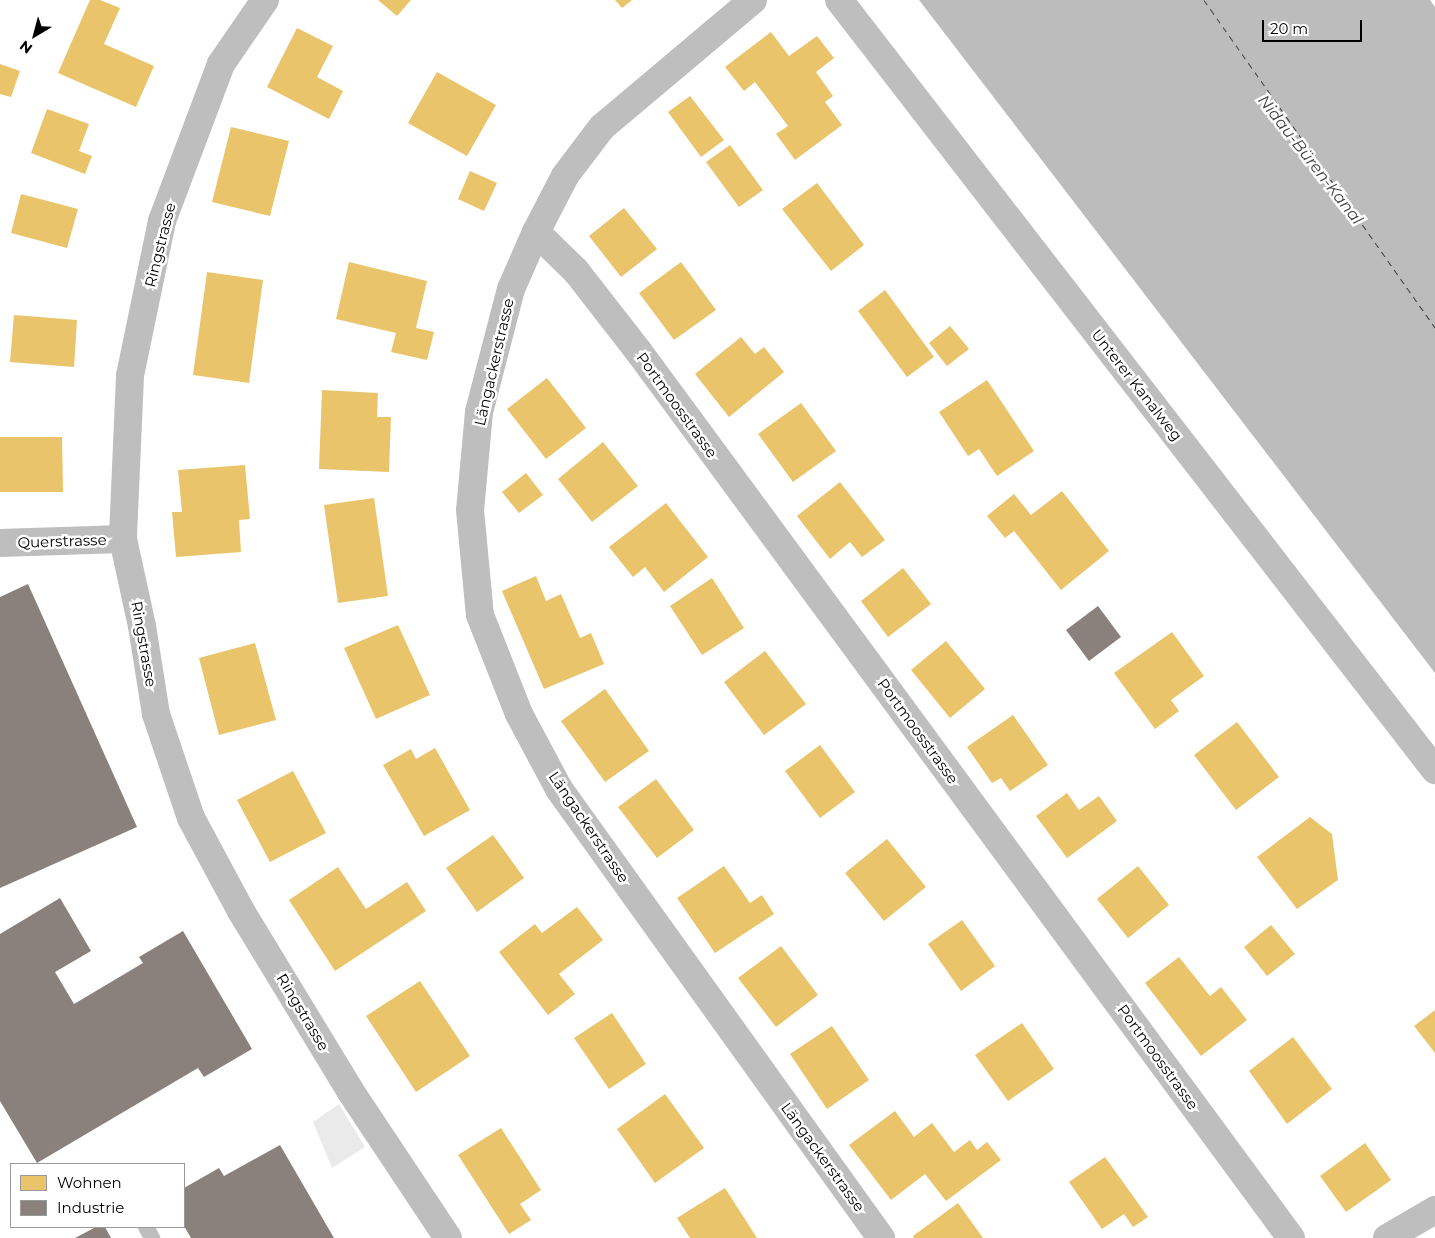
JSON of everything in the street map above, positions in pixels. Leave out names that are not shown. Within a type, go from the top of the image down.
[{"type":"street","name":"Ringstrasse","points":[[265,0],[221,64],[162,221],[130,376],[123,539],[142,626],[156,714],[191,818],[242,911],[351,1092],[448,1238]]},
{"type":"street","name":"Längackerstrasse","points":[[753,0],[602,127],[565,176],[536,232],[511,289],[479,412],[470,510],[480,615],[518,714],[560,790],[881,1238]]},
{"type":"street","name":"Unterer Kanalweg","points":[[839,0],[1435,770]]},
{"type":"street","name":"Portmoosstrasse","points":[[536,232],[576,270],[633,345],[1291,1238]]},
{"type":"street","name":"Querstrasse","points":[[0,543],[123,539]]},
{"type":"street","points":[[1388,1238],[1435,1210]]},
{"type":"shaded area","points":[[339,1104],[365,1147],[332,1168],[313,1122]]},
{"type":"water","name":"Nidau-Büren-Kanal","points":[[919,0],[1430,0],[1435,7],[1435,673]]},
{"type":"building: Wohnen","points":[[90,0],[100,0],[120,8],[104,44],[154,66],[136,107],[58,73]]},
{"type":"building: Wohnen","points":[[378,0],[411,0],[397,16]]},
{"type":"building: Wohnen","points":[[615,0],[632,0],[622,8]]},
{"type":"building: Wohnen","points":[[297,28],[333,46],[317,77],[343,91],[329,119],[267,87]]},
{"type":"building: Wohnen","points":[[771,32],[789,56],[817,36],[834,58],[816,72],[833,96],[825,102],[842,125],[795,160],[776,134],[788,126],[755,82],[744,91],[725,67]]},
{"type":"building: Wohnen","points":[[0,64],[20,71],[11,97],[0,94]]},
{"type":"building: Wohnen","points":[[437,72],[496,105],[467,156],[408,123]]},
{"type":"building: Wohnen","points":[[690,96],[724,140],[701,157],[668,112]]},
{"type":"building: Wohnen","points":[[47,109],[89,124],[79,151],[92,156],[85,174],[31,153]]},
{"type":"building: Wohnen","points":[[231,127],[289,141],[270,216],[212,202]]},
{"type":"building: Wohnen","points":[[730,145],[763,190],[739,207],[706,162]]},
{"type":"building: Wohnen","points":[[470,171],[497,183],[484,211],[458,199]]},
{"type":"building: Wohnen","points":[[817,183],[864,245],[831,271],[782,209]]},
{"type":"building: Wohnen","points":[[21,194],[78,209],[67,248],[11,233]]},
{"type":"building: Wohnen","points":[[624,208],[657,249],[621,277],[589,236]]},
{"type":"building: Wohnen","points":[[349,262],[427,281],[416,328],[434,332],[427,360],[391,352],[396,333],[336,319]]},
{"type":"building: Wohnen","points":[[681,262],[716,310],[674,340],[639,293]]},
{"type":"building: Wohnen","points":[[207,272],[263,280],[249,383],[193,375]]},
{"type":"building: Wohnen","points":[[885,290],[934,357],[907,377],[858,311]]},
{"type":"building: Wohnen","points":[[14,315],[77,320],[74,367],[10,362]]},
{"type":"building: Wohnen","points":[[950,326],[969,349],[947,366],[929,343]]},
{"type":"building: Wohnen","points":[[741,337],[755,354],[764,347],[784,372],[729,417],[695,374]]},
{"type":"building: Wohnen","points":[[547,378],[586,428],[546,459],[507,409]]},
{"type":"building: Wohnen","points":[[987,380],[1034,451],[997,476],[979,449],[968,456],[939,412]]},
{"type":"building: Wohnen","points":[[322,390],[378,393],[377,417],[391,417],[389,472],[319,469]]},
{"type":"building: Wohnen","points":[[801,403],[836,451],[793,482],[758,434]]},
{"type":"building: Wohnen","points":[[0,437],[62,437],[63,492],[0,492]]},
{"type":"building: Wohnen","points":[[603,442],[638,486],[592,522],[558,479]]},
{"type":"building: Wohnen","points":[[245,465],[250,519],[239,520],[241,552],[176,557],[172,512],[182,512],[178,470]]},
{"type":"building: Wohnen","points":[[526,473],[543,495],[519,513],[502,492]]},
{"type":"building: Wohnen","points":[[840,482],[885,540],[862,557],[850,542],[830,559],[797,516]]},
{"type":"building: Wohnen","points":[[1062,491],[1109,551],[1061,590],[1014,531],[1005,538],[987,516],[1014,494],[1031,515]]},
{"type":"building: Wohnen","points":[[374,498],[388,596],[338,603],[324,505]]},
{"type":"building: Wohnen","points":[[666,503],[708,557],[664,592],[645,567],[633,577],[609,547]]},
{"type":"building: Wohnen","points":[[903,568],[931,604],[888,637],[861,601]]},
{"type":"building: Wohnen","points":[[536,576],[546,601],[561,594],[580,638],[591,633],[604,664],[544,689],[502,591]]},
{"type":"building: Wohnen","points":[[712,578],[744,628],[702,655],[670,606]]},
{"type":"building: Wohnen","points":[[398,625],[430,695],[376,719],[344,648]]},
{"type":"building: Wohnen","points":[[1172,632],[1204,676],[1171,700],[1179,711],[1155,729],[1114,673]]},
{"type":"building: Wohnen","points":[[946,641],[985,689],[950,718],[911,670]]},
{"type":"building: Wohnen","points":[[255,643],[276,720],[219,735],[199,658]]},
{"type":"building: Wohnen","points":[[765,651],[806,704],[764,735],[724,682]]},
{"type":"building: Wohnen","points":[[605,689],[649,751],[605,782],[561,721]]},
{"type":"building: Wohnen","points":[[1013,715],[1048,765],[1010,791],[1001,778],[992,783],[967,747]]},
{"type":"building: Wohnen","points":[[1237,722],[1279,777],[1236,810],[1194,755]]},
{"type":"building: Wohnen","points":[[820,745],[855,792],[820,818],[785,771]]},
{"type":"building: Wohnen","points":[[435,748],[470,810],[424,836],[383,765],[411,749],[416,759]]},
{"type":"building: Wohnen","points":[[293,771],[326,833],[270,862],[237,800]]},
{"type":"building: Wohnen","points":[[656,779],[694,830],[657,858],[618,807]]},
{"type":"building: Wohnen","points":[[1067,793],[1079,810],[1099,796],[1117,821],[1067,858],[1036,816]]},
{"type":"building: Wohnen","points":[[1310,817],[1332,834],[1338,880],[1297,909],[1257,857]]},
{"type":"building: Wohnen","points":[[493,835],[524,878],[477,912],[446,868]]},
{"type":"building: Wohnen","points":[[887,839],[926,887],[884,921],[845,873]]},
{"type":"building: Wohnen","points":[[724,866],[750,903],[762,895],[774,914],[715,953],[677,898]]},
{"type":"building: Wohnen","points":[[1138,866],[1169,905],[1128,938],[1097,899]]},
{"type":"building: Wohnen","points":[[338,867],[366,909],[407,882],[426,911],[335,971],[289,900]]},
{"type":"building: Wohnen","points":[[577,907],[603,940],[559,974],[575,994],[548,1015],[499,952],[535,924],[542,933]]},
{"type":"building: Wohnen","points":[[962,920],[995,966],[961,991],[928,944]]},
{"type":"building: Wohnen","points":[[1271,925],[1295,954],[1267,976],[1244,947]]},
{"type":"building: Wohnen","points":[[781,946],[818,995],[776,1027],[738,978]]},
{"type":"building: Wohnen","points":[[1179,957],[1210,996],[1221,987],[1247,1020],[1201,1056],[1145,983]]},
{"type":"building: Wohnen","points":[[420,981],[470,1056],[416,1092],[366,1016]]},
{"type":"building: Wohnen","points":[[1435,1010],[1435,1053],[1414,1026]]},
{"type":"building: Wohnen","points":[[612,1013],[646,1064],[609,1089],[574,1038]]},
{"type":"building: Wohnen","points":[[1022,1023],[1054,1069],[1008,1101],[975,1055]]},
{"type":"building: Wohnen","points":[[832,1026],[869,1080],[827,1109],[790,1054]]},
{"type":"building: Wohnen","points":[[1293,1037],[1332,1089],[1287,1124],[1249,1071]]},
{"type":"building: Wohnen","points":[[665,1094],[704,1148],[655,1183],[617,1129]]},
{"type":"building: Wohnen","points":[[895,1111],[914,1137],[932,1123],[954,1152],[970,1140],[977,1150],[987,1142],[1001,1160],[946,1201],[925,1174],[891,1200],[849,1145]]},
{"type":"building: Wohnen","points":[[501,1128],[541,1190],[520,1204],[531,1220],[509,1234],[458,1155]]},
{"type":"building: Wohnen","points":[[1365,1143],[1391,1180],[1346,1212],[1320,1176]]},
{"type":"building: Wohnen","points":[[1105,1157],[1148,1217],[1133,1227],[1124,1214],[1102,1229],[1069,1182]]},
{"type":"building: Wohnen","points":[[725,1188],[757,1238],[690,1238],[677,1218]]},
{"type":"building: Wohnen","points":[[958,1203],[983,1238],[914,1238],[913,1236]]},
{"type":"building: Industrie","points":[[28,584],[137,827],[0,888],[0,597]]},
{"type":"building: Industrie","points":[[1098,606],[1121,637],[1089,661],[1066,630]]},
{"type":"building: Industrie","points":[[60,898],[91,951],[55,972],[74,1004],[143,963],[139,957],[183,931],[252,1049],[204,1077],[198,1068],[37,1163],[0,1101],[0,934]]},
{"type":"building: Industrie","points":[[280,1145],[334,1238],[191,1238],[185,1228],[185,1187],[219,1168],[224,1176]]},
{"type":"building: Industrie","points":[[94,1228],[106,1228],[111,1238],[75,1238]]},
{"type":"ferry route","points":[[1204,0],[1435,328]]}]
